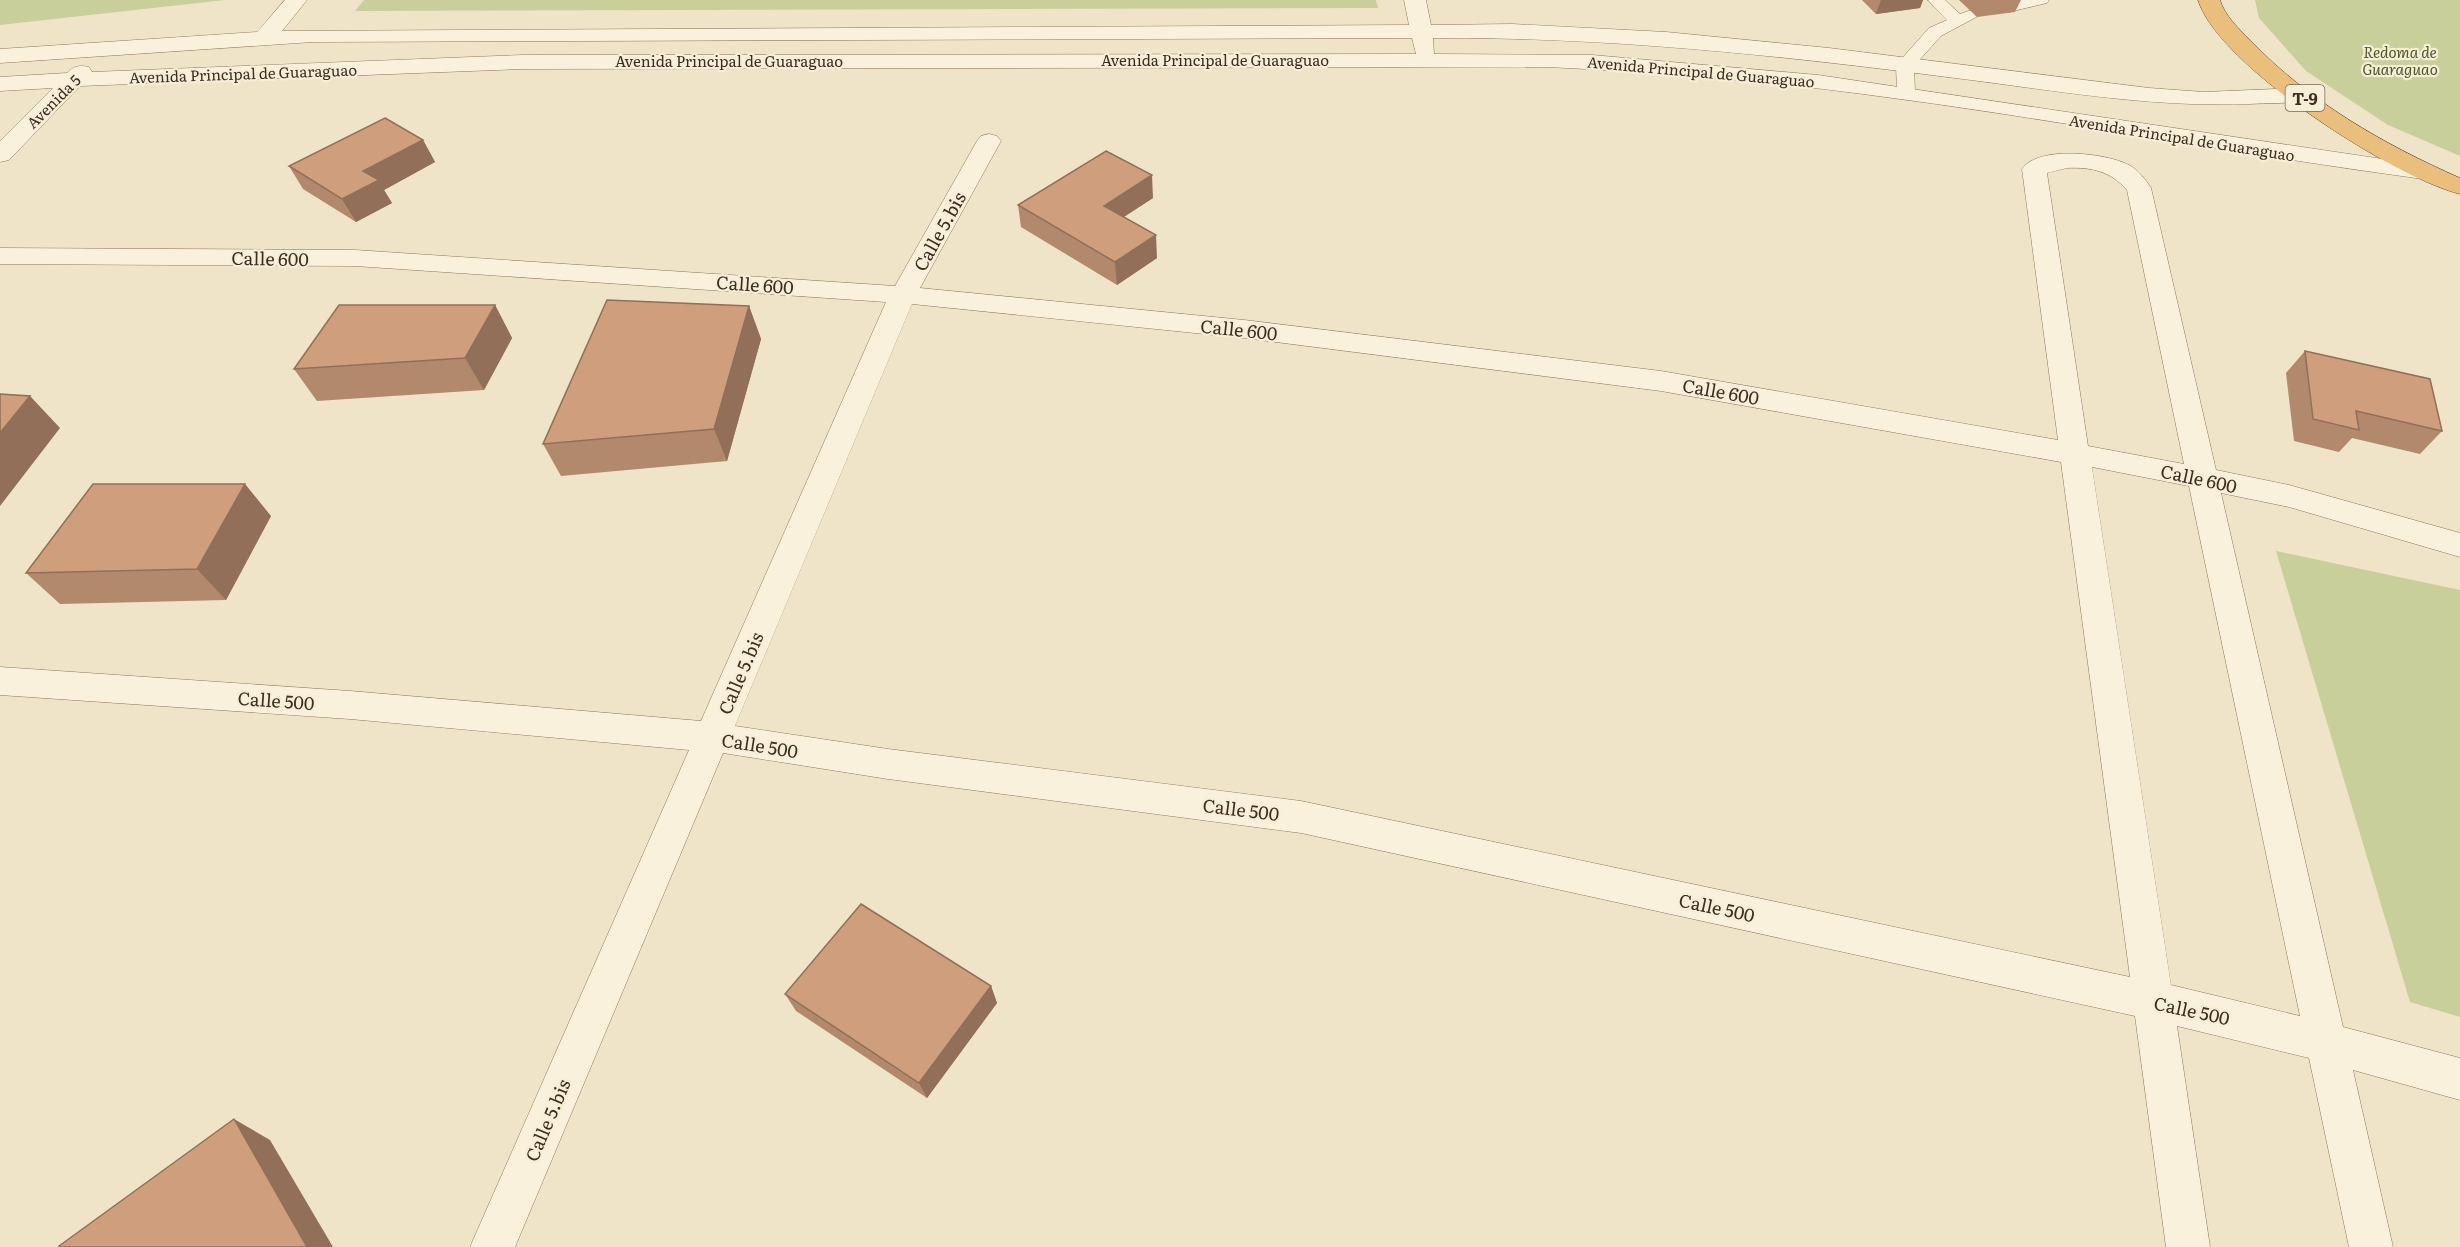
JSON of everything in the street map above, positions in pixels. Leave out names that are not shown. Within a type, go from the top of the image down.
[{"type":"highway","name":"T-9","points":[[2204,1],[2252,57],[2299,95],[2356,134],[2423,172],[2460,187]]},
{"type":"street","points":[[265,37],[296,0]]},
{"type":"street","points":[[1415,0],[1427,58]]},
{"type":"street","name":"Avenida Principal de Guaraguao","points":[[0,56],[313,35],[780,31],[1512,32],[1666,39],[2150,95],[2204,99],[2299,95]]},
{"type":"street","name":"Avenida 5","points":[[0,154],[106,48]]},
{"type":"street","name":"Avenida Principal de Guaraguao","points":[[0,84],[194,73],[523,62],[1427,58],[1615,63],[1906,92],[2299,156],[2423,172]]},
{"type":"street","name":"Calle 5.bis","points":[[492,1247],[903,295],[989,141]]},
{"type":"street","points":[[2188,1247],[2034,169],[2053,161],[2100,164],[2123,172],[2139,188],[2371,1247]]},
{"type":"street","name":"Calle 600","points":[[0,256],[355,258],[600,272],[903,295],[1244,328],[1661,381],[2075,454],[2289,496],[2460,545]]},
{"type":"street","name":"Calle 500","points":[[0,681],[350,705],[712,737],[888,764],[1301,817],[2250,1022],[2460,1079]]},
{"type":"lane","points":[[1936,0],[1957,20]]},
{"type":"lane","points":[[2009,7],[2041,0]]},
{"type":"lane","points":[[1906,92],[1905,65],[1935,32],[1974,14]]},
{"type":"green space","points":[[0,0],[225,0],[0,25]]},
{"type":"green space","points":[[364,0],[1376,0],[1378,8],[355,11]]},
{"type":"green space","name":"Redoma de Guaraguao","points":[[2255,0],[2460,0],[2460,156],[2388,125],[2306,71],[2259,18]]},
{"type":"green space","points":[[2276,551],[2460,590],[2460,1017],[2410,1002]]},
{"type":"building","points":[[385,118],[423,140],[363,171],[379,180],[342,199],[289,166]]},
{"type":"building","points":[[1106,151],[1152,175],[1104,206],[1156,235],[1115,262],[1018,205]]},
{"type":"building","points":[[607,300],[749,306],[714,429],[543,444]]},
{"type":"building","points":[[339,305],[495,305],[465,358],[294,369]]},
{"type":"building","points":[[2305,351],[2430,379],[2442,431],[2356,411],[2359,430],[2313,419]]},
{"type":"building","points":[[0,394],[30,396],[0,433]]},
{"type":"building","points":[[93,484],[245,484],[197,569],[26,573]]},
{"type":"building","points":[[861,904],[991,986],[919,1083],[785,994]]},
{"type":"building","points":[[234,1119],[307,1247],[59,1246]]}]
